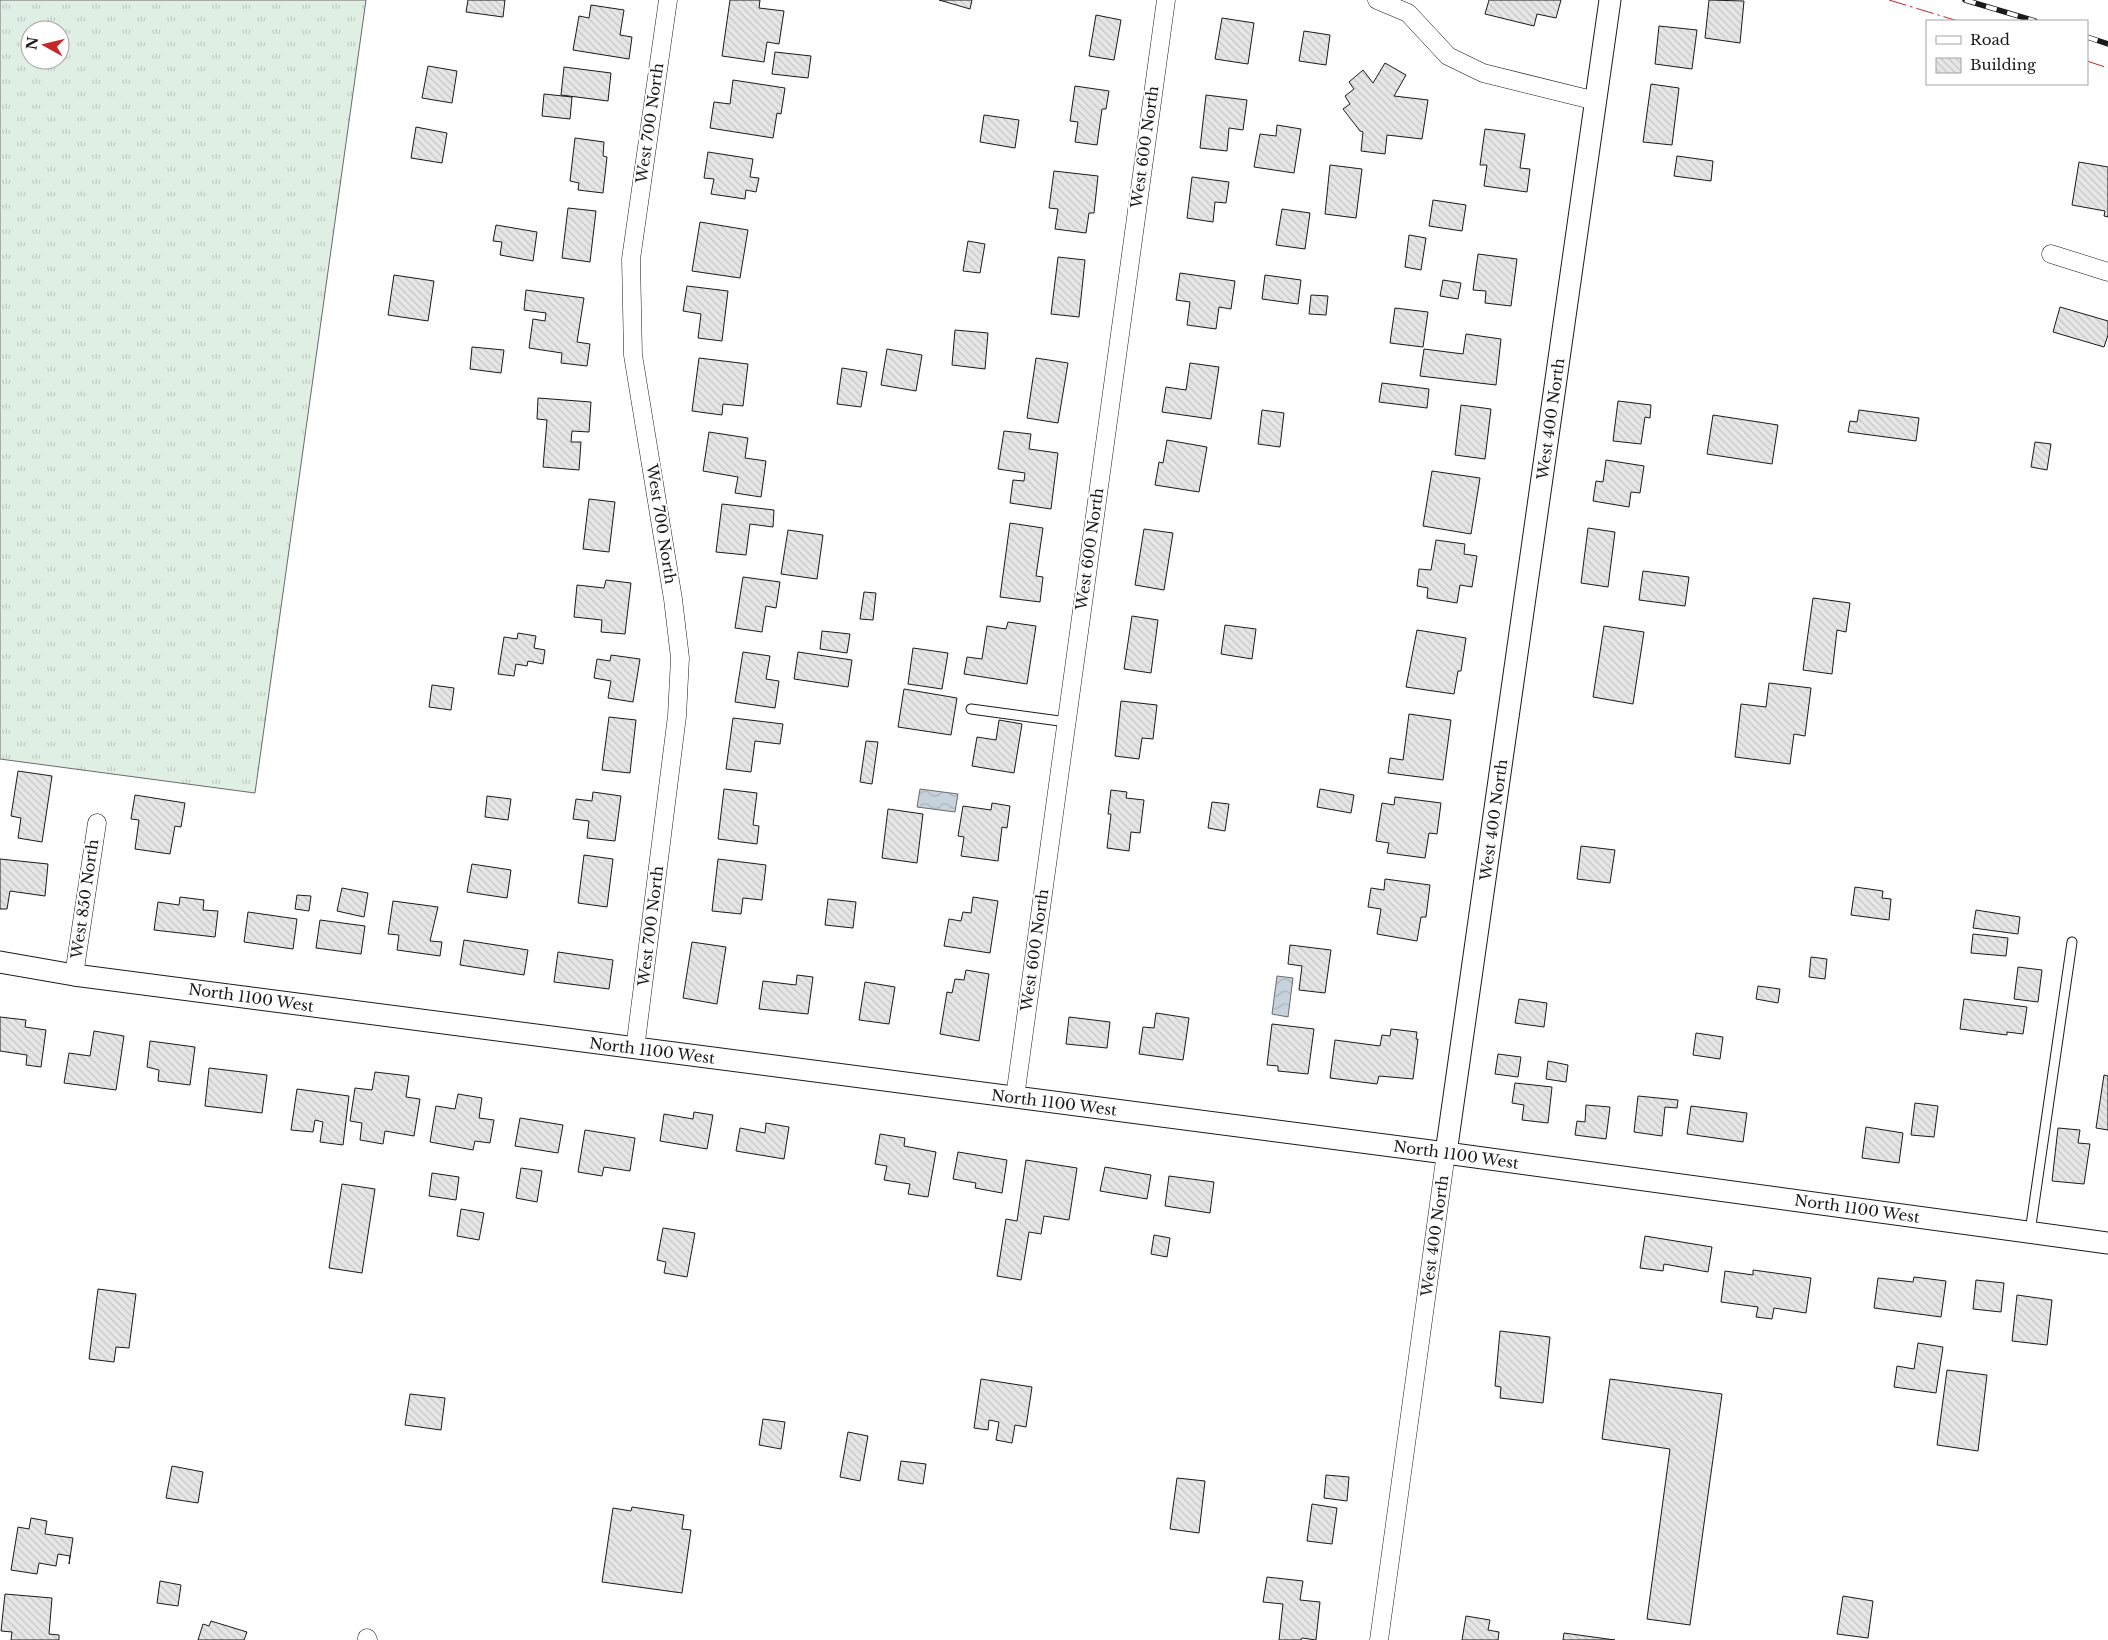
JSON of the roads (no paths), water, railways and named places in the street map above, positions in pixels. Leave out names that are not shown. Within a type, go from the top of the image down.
[{"type":"street","name":"West 700 North","points":[[635,1049],[677,716],[680,658],[673,599],[633,355],[631,260],[668,0]]},
{"type":"street","name":"West 600 North","points":[[1015,1097],[1166,0]]},
{"type":"street","points":[[1377,0],[1408,13],[1448,56],[1483,73],[1596,101]]},
{"type":"street","name":"West 400 North","points":[[1379,1640],[1446,1153],[1610,0]]},
{"type":"street","points":[[2050,254],[2108,272]]},
{"type":"street","name":"West 850 North","points":[[74,974],[97,823]]},
{"type":"street","name":"North 1100 West","points":[[0,962],[74,974],[635,1049],[1446,1153],[2108,1243]]},
{"type":"lane","points":[[971,709],[1067,722]]},
{"type":"lane","points":[[2030,1232],[2072,942]]},
{"type":"water","points":[[920,789],[958,794],[955,812],[917,807]]},
{"type":"water","points":[[1277,976],[1293,978],[1288,1017],[1272,1014]]},
{"type":"railway","points":[[1965,0],[2032,20]]},
{"type":"railway","points":[[2088,37],[2108,44]]}]
